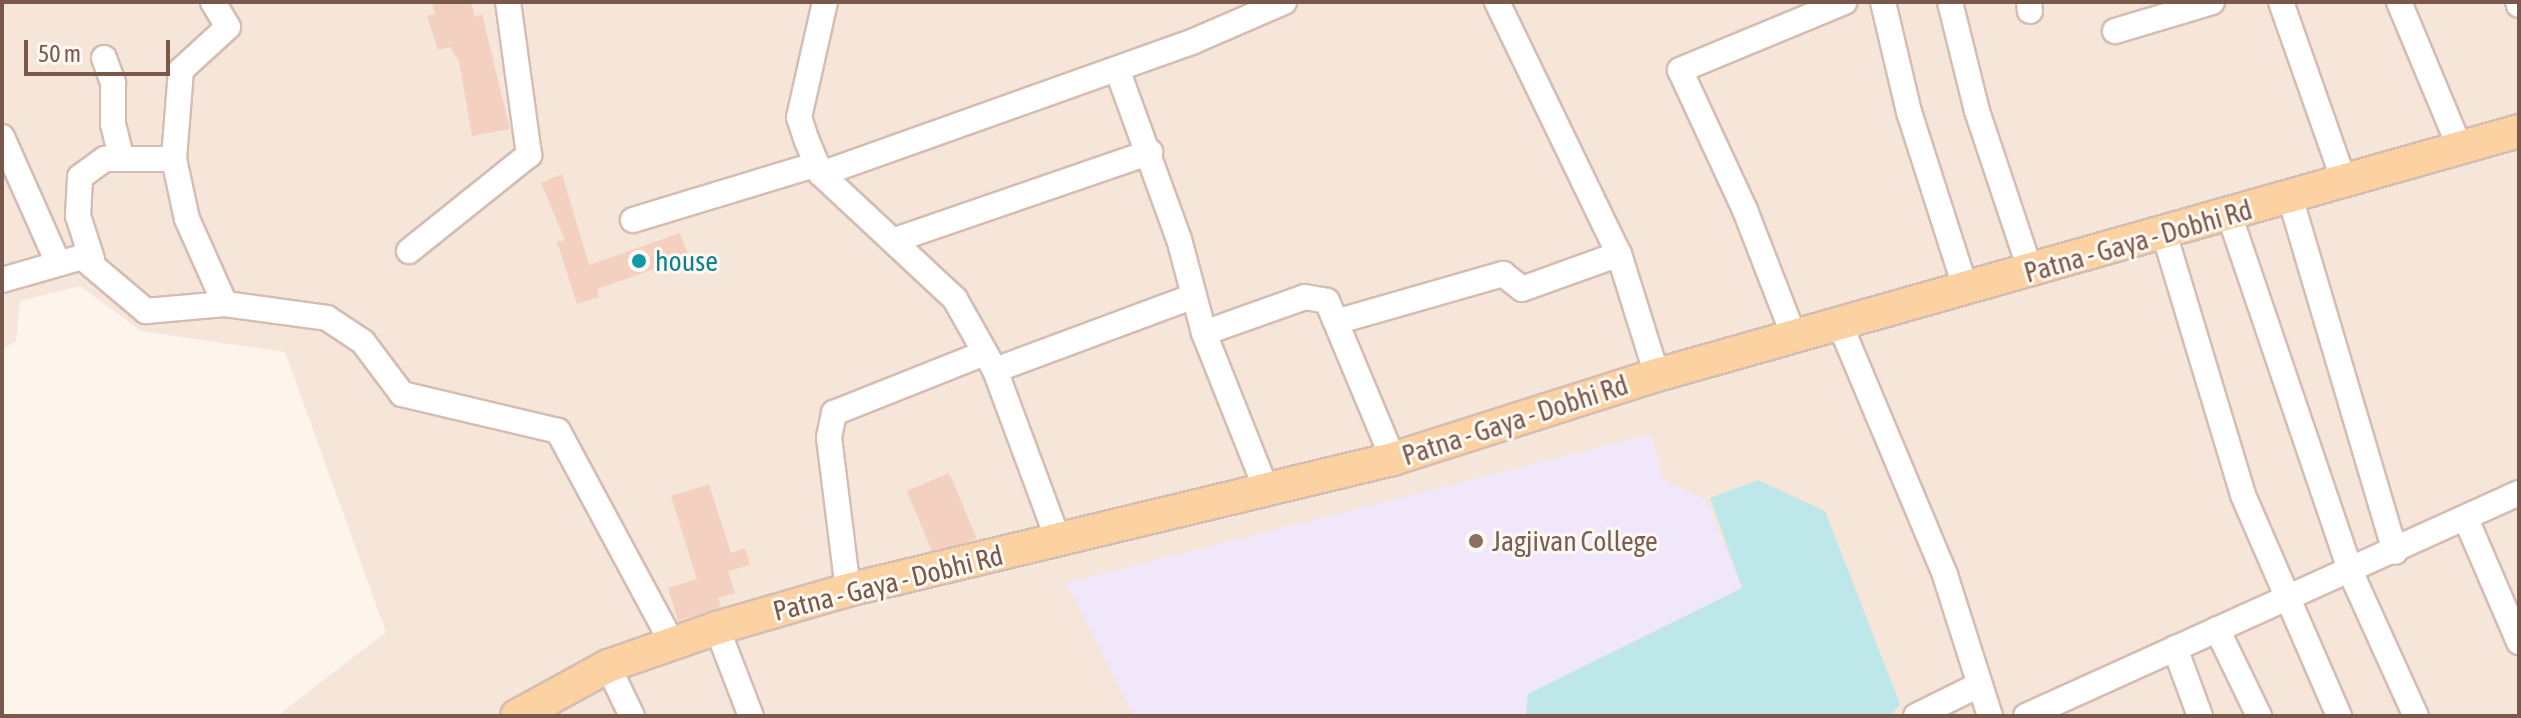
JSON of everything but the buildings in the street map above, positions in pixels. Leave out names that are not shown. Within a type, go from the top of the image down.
[{"type":"main road","name":"Patna - Gaya - Dobhi Rd","points":[[518,716],[608,666],[671,641],[848,590],[1059,542],[1393,459],[1657,375],[1841,327],[2519,131]]},
{"type":"street","points":[[213,2],[228,27],[181,70],[174,159],[187,219],[225,304]]},
{"type":"street","points":[[409,251],[529,155],[508,2]]},
{"type":"street","points":[[825,2],[799,117],[819,169],[955,299],[990,361],[1059,542]]},
{"type":"street","points":[[1497,2],[1619,254],[1657,375]]},
{"type":"street","points":[[1795,339],[1745,210],[1680,70],[1844,2]]},
{"type":"street","points":[[1883,2],[1909,112],[1966,290]]},
{"type":"street","points":[[1950,2],[1977,111],[2031,272]]},
{"type":"street","points":[[2115,31],[2212,2]]},
{"type":"street","points":[[2281,2],[2344,181]]},
{"type":"street","points":[[2399,2],[2460,148]]},
{"type":"street","points":[[633,220],[819,169],[1117,69],[1274,4]]},
{"type":"street","points":[[104,58],[113,83],[113,124],[121,157]]},
{"type":"street","points":[[1117,69],[1150,152],[1191,297],[1267,491]]},
{"type":"street","points":[[2,137],[58,263]]},
{"type":"street","points":[[895,240],[1150,152]]},
{"type":"street","points":[[174,159],[121,157],[91,165],[80,177],[78,216],[92,259],[146,311],[225,304],[327,318],[363,342],[402,394],[558,431],[671,641]]},
{"type":"street","points":[[2290,197],[2395,552]]},
{"type":"street","points":[[2229,214],[2351,573],[2416,716]]},
{"type":"street","points":[[2164,233],[2243,495],[2339,716]]},
{"type":"street","points":[[1339,321],[1503,274],[1522,289],[1619,254]]},
{"type":"street","points":[[2,280],[58,263],[92,259]]},
{"type":"street","points":[[848,590],[829,437],[834,413],[1191,297]]},
{"type":"street","points":[[1204,333],[1305,297],[1327,301],[1339,321],[1393,459]]},
{"type":"street","points":[[1841,327],[1945,575],[1990,716]]},
{"type":"street","points":[[2026,716],[2217,629],[2351,573],[2519,493]]},
{"type":"street","points":[[2466,519],[2519,642]]},
{"type":"street","points":[[717,628],[751,716]]},
{"type":"street","points":[[2217,629],[2259,716]]},
{"type":"street","points":[[2175,648],[2200,716]]},
{"type":"street","points":[[608,666],[632,716]]},
{"type":"street","points":[[1916,716],[1979,685]]},
{"type":"shaded area","points":[[2,2],[2519,2],[2519,716],[277,716],[386,632],[285,352],[141,331],[80,286],[20,301],[16,341],[2,349]]},
{"type":"shaded area","name":"Jagjivan College","points":[[1651,434],[1663,479],[1706,500],[1742,588],[1528,694],[1526,716],[1134,716],[1066,583]]},
{"type":"water","points":[[1758,480],[1825,511],[1900,704],[1890,716],[1526,716],[1528,694],[1742,588],[1710,498]]},
{"type":"place","name":"house","points":[[639,261]]},
{"type":"place","name":"Jagjivan College","points":[[1476,541]]}]
